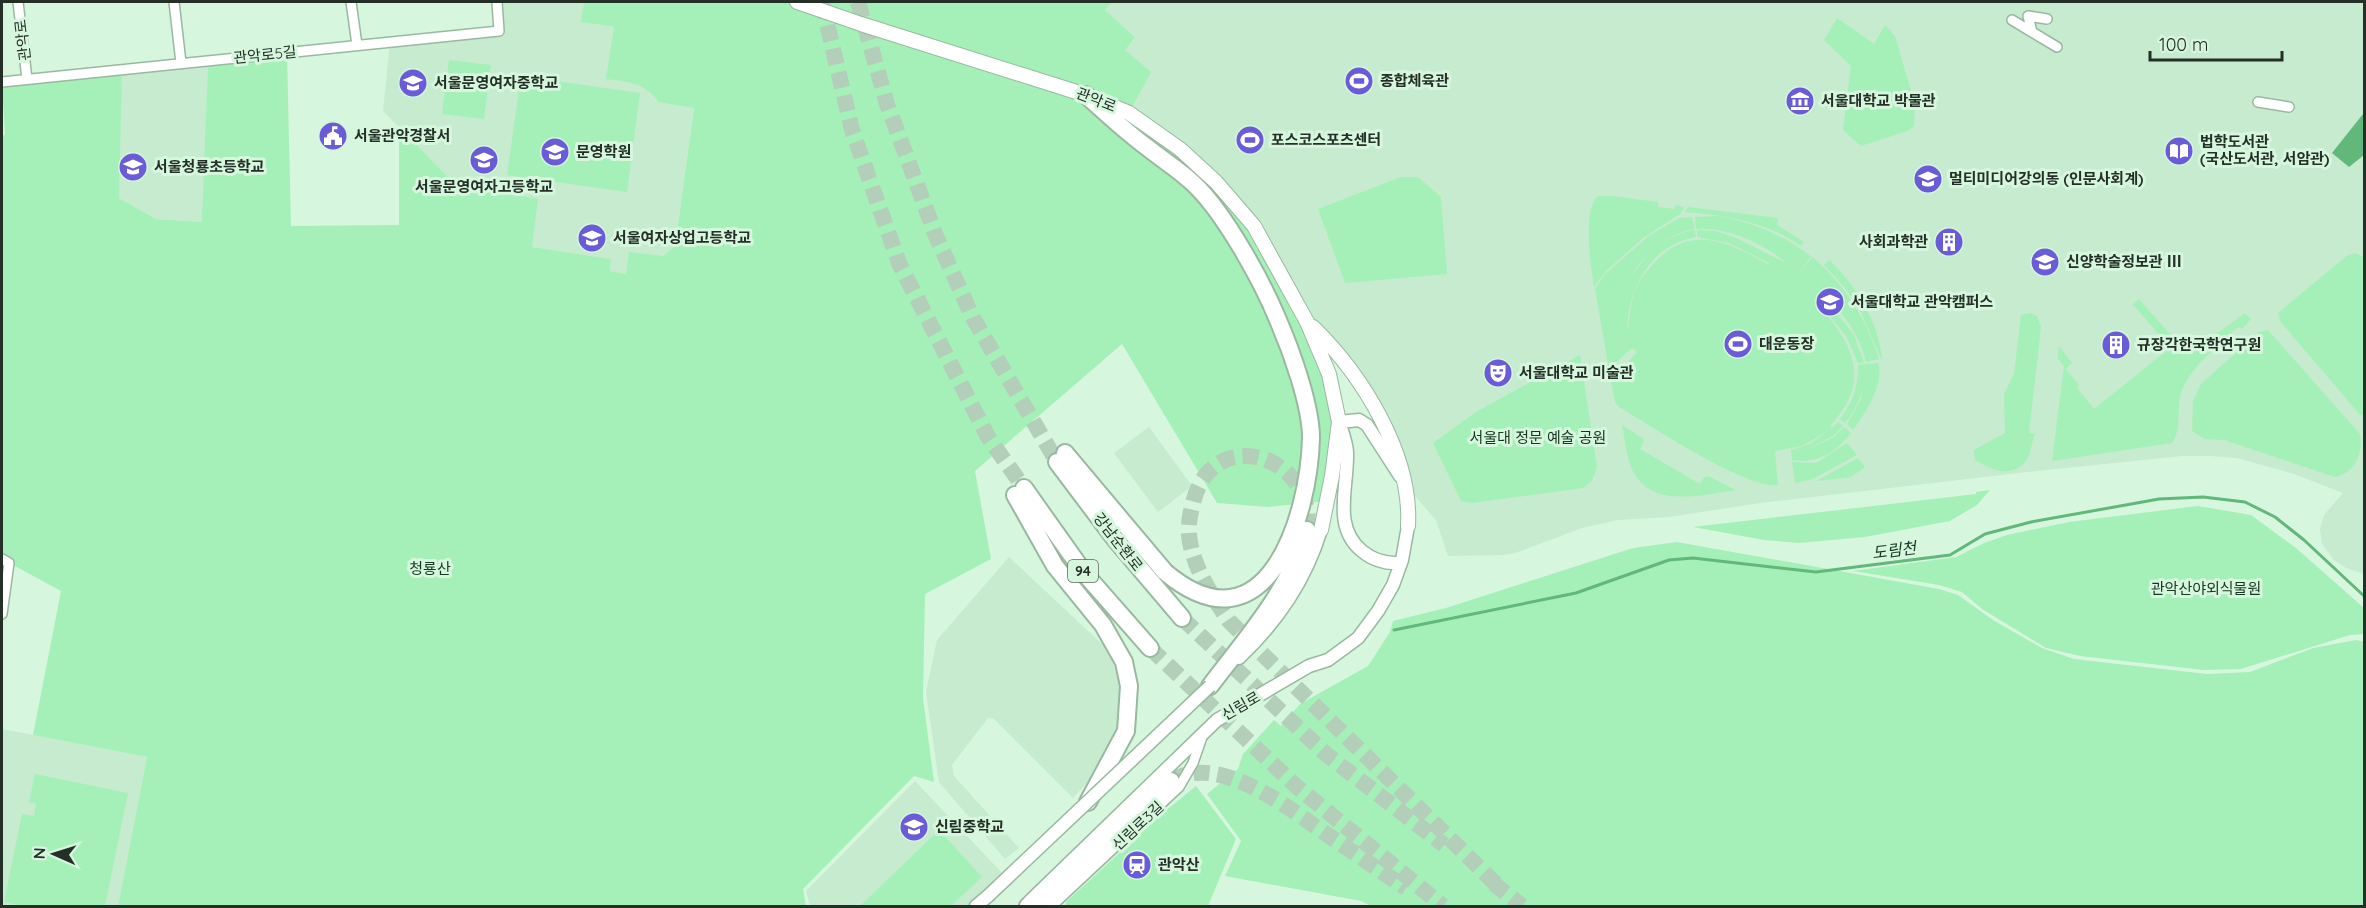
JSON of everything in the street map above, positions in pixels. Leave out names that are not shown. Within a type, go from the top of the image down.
[{"type":"highway","name":"강남순환로","points":[[1086,95],[1145,147],[1195,185],[1219,215],[1259,279],[1278,320],[1299,376],[1311,436],[1298,514],[1287,548],[1272,574],[1265,581],[1246,593],[1229,598],[1205,596],[1182,586],[1165,572],[1061,458],[1115,539],[1182,618]]},
{"type":"highway","name":"94","points":[[1088,802],[1126,731],[1130,686],[1124,662],[1102,625],[1055,566],[1019,492],[1085,574],[1150,648]]},
{"type":"highway","points":[[1210,686],[1273,605],[1314,530]]},
{"type":"highway","points":[[1026,906],[1052,903],[1171,781]]},
{"type":"main road","name":"관악로","points":[[797,2],[1086,95],[1129,113],[1180,149],[1216,182],[1254,226],[1307,322],[1329,374],[1339,422],[1332,476],[1314,530]]},
{"type":"main road","name":"관악로","points":[[1307,322],[1333,347],[1371,402],[1391,437],[1407,487],[1408,526]]},
{"type":"main road","points":[[1401,563],[1385,564],[1368,556],[1352,541],[1346,530],[1343,512],[1347,451],[1339,422],[1359,420],[1367,425],[1407,487]]},
{"type":"main road","name":"신림로","points":[[1026,906],[1216,720],[1309,666],[1328,660],[1363,632],[1393,585],[1401,563],[1408,526]]},
{"type":"main road","name":"신림로","points":[[976,906],[985,901],[1210,686]]},
{"type":"street","name":"관악로","points":[[18,2],[27,79]]},
{"type":"street","points":[[174,2],[181,63]]},
{"type":"street","points":[[351,2],[357,45]]},
{"type":"street","name":"관악로5길","points":[[2,82],[499,31],[497,2]]},
{"type":"street","points":[[2032,32],[2028,16],[2047,19]]},
{"type":"street","points":[[2012,20],[2057,47]]},
{"type":"street","points":[[2258,102],[2289,107]]},
{"type":"street","points":[[2,614],[5,561]]},
{"type":"street","name":"신림로3길","points":[[1052,903],[1179,788],[1193,763],[1203,734]]},
{"type":"shaded area","name":"문영학원","points":[[497,2],[584,2],[582,22],[656,34],[648,89],[658,102],[694,107],[675,246],[663,256],[626,274],[610,271],[611,259],[531,247],[503,193],[504,185],[447,176],[383,111],[390,42],[498,31]]},
{"type":"shaded area","name":"서울대학교 관악캠퍼스","points":[[1112,2],[2364,2],[2364,574],[2346,568],[2334,560],[2322,544],[2320,529],[2324,515],[2343,493],[2294,474],[2237,458],[2210,456],[2182,456],[2037,471],[1760,503],[1669,517],[1618,520],[1582,528],[1515,553],[1448,556],[1436,520],[1407,487],[1371,402],[1129,113],[1124,50],[1135,37],[1105,10]]},
{"type":"shaded area","name":"서울청룡초등학교","points":[[208,61],[203,222],[156,219],[119,198],[2,99],[2,82]]},
{"type":"shaded area","points":[[2363,114],[2364,155],[2349,167],[2332,153]]},
{"type":"shaded area","points":[[1149,427],[1192,486],[1158,512],[1114,453]]},
{"type":"shaded area","points":[[1009,557],[1103,645],[1124,690],[1125,707],[1109,759],[1073,798],[994,719],[988,718],[952,765],[954,776],[1019,848],[1005,859],[939,782],[926,692],[937,640]]},
{"type":"shaded area","points":[[2,729],[147,757],[118,906],[2,906]]},
{"type":"shaded area","name":"신림중학교","points":[[915,781],[1003,874],[968,906],[810,906],[806,891]]},
{"type":"green space","name":"청룡산","points":[[584,2],[1112,2],[1105,10],[1135,37],[1125,50],[1151,72],[1129,113],[1180,149],[1254,226],[1307,322],[1335,399],[1327,501],[1268,507],[1217,503],[1122,344],[975,471],[991,559],[925,594],[923,698],[934,782],[914,776],[803,889],[806,906],[118,906],[147,757],[33,735],[61,591],[2,559],[2,136],[5,135],[2,82],[122,69],[119,198],[156,219],[202,222],[208,61],[287,53],[291,226],[399,225],[399,127],[447,176],[504,185],[503,193],[538,199],[532,247],[611,259],[610,271],[626,274],[629,252],[663,256],[675,246],[694,108],[658,102],[648,90],[642,87],[629,82],[606,79],[614,27],[581,22]]},
{"type":"green space","points":[[1837,18],[1874,44],[1885,25],[1895,36],[1915,105],[1914,126],[1910,130],[1861,146],[1843,130],[1851,66],[1824,40]]},
{"type":"green space","points":[[449,60],[491,65],[484,119],[442,114]]},
{"type":"green space","points":[[521,76],[640,93],[627,192],[507,175]]},
{"type":"green space","points":[[1401,177],[1418,177],[1441,197],[1447,274],[1345,283],[1318,209]]},
{"type":"green space","points":[[1598,196],[1658,202],[1658,207],[1675,209],[1675,205],[1684,207],[1680,214],[1643,238],[1606,271],[1594,287],[1589,225],[1593,203]]},
{"type":"green space","points":[[1688,207],[1778,218],[1777,225],[1804,242],[1801,246],[1774,231],[1746,221],[1685,212]]},
{"type":"green space","name":"대운동장","points":[[1718,216],[1767,230],[1811,256],[1799,274],[1812,257],[1835,279],[1861,316],[1879,359],[1866,362],[1855,333],[1835,306],[1820,292],[1854,335],[1864,363],[1858,363],[1846,336],[1815,299],[1814,301],[1839,331],[1847,346],[1853,361],[1854,376],[1844,409],[1830,426],[1832,428],[1838,422],[1843,426],[1833,436],[1804,451],[1834,437],[1844,427],[1851,433],[1825,456],[1810,460],[1792,460],[1791,450],[1810,444],[1828,431],[1802,446],[1775,451],[1778,485],[1763,484],[1744,477],[1698,455],[1619,407],[1615,402],[1610,376],[1623,368],[1637,352],[1632,348],[1609,369],[1595,289],[1605,274],[1650,235],[1679,218],[1692,217],[1695,229],[1675,235],[1650,252],[1681,234],[1695,230],[1696,237],[1666,249],[1654,259],[1645,271],[1635,291],[1645,273],[1659,258],[1672,248],[1686,242],[1699,240],[1727,244],[1769,263],[1729,243],[1697,237],[1697,230],[1716,231],[1734,237],[1786,263],[1767,249],[1744,238],[1720,231],[1696,229],[1695,217]],"holes":[[[1635,291],[1627,331],[1628,315],[1632,300]]]},
{"type":"green space","points":[[2355,253],[2364,257],[2364,415],[2360,415],[2280,321],[2278,313],[2348,255]]},
{"type":"green space","points":[[1829,260],[1848,281],[1865,306],[1877,333],[1882,361],[1860,310],[1845,288],[1824,265]]},
{"type":"green space","points":[[2139,299],[2188,355],[2245,313],[2251,319],[2242,329],[2240,327],[2236,329],[2212,351],[2197,366],[2185,384],[2179,405],[2177,432],[2172,443],[2052,461],[2064,366],[2058,358],[2059,346],[2072,363],[2066,369],[2079,385],[2077,388],[2094,409],[2170,348],[2133,304]]},
{"type":"green space","points":[[2030,313],[2037,316],[2041,327],[2029,433],[2035,434],[2025,462],[2013,470],[2000,471],[1975,460],[1974,450],[2005,433],[2004,394],[2014,374],[2021,315]]},
{"type":"green space","points":[[2268,330],[2360,434],[2360,448],[2356,461],[2342,475],[2335,477],[2224,440],[2205,439],[2192,431],[2193,401],[2201,384],[2259,332]]},
{"type":"green space","name":"서울대 정문 예술 공원","points":[[1580,355],[1597,467],[1592,481],[1583,488],[1472,503],[1461,501],[1433,443],[1476,412]]},
{"type":"green space","points":[[1878,363],[1879,380],[1876,389],[1868,407],[1853,430],[1847,424],[1861,399],[1866,364]]},
{"type":"green space","points":[[1865,364],[1861,395],[1845,423],[1840,419],[1854,394],[1858,365]]},
{"type":"green space","points":[[1622,425],[1642,438],[1644,441],[1640,449],[1700,484],[1704,477],[1708,476],[1736,490],[1677,497],[1650,489],[1639,481],[1631,467]]},
{"type":"green space","points":[[1847,443],[1857,455],[1813,479],[1795,483],[1792,462],[1816,463]]},
{"type":"green space","points":[[1858,458],[1865,467],[1851,477],[1816,481]]},
{"type":"green space","points":[[1990,490],[1977,505],[1950,521],[1865,537],[1799,543],[1764,540],[1693,527],[1976,494],[1976,492]]},
{"type":"green space","name":"관악산야외식물원","points":[[2198,506],[2251,515],[2296,548],[2364,608],[2364,634],[2350,635],[2241,669],[2204,670],[2080,656],[2046,648],[1982,609],[1962,592],[1939,585],[1853,571],[1956,557],[2007,535],[2069,522]]},
{"type":"green space","points":[[1677,542],[1939,589],[1958,595],[1993,620],[2042,648],[2074,659],[2207,674],[2250,672],[2313,648],[2356,640],[2364,642],[2364,906],[1371,906],[1361,901],[1225,876],[1241,841],[1207,794],[1238,769],[1243,754],[1274,720],[1281,726],[1300,704],[1368,666],[1390,632],[1393,621],[1446,608],[1633,548]]},
{"type":"green space","points":[[35,774],[128,793],[105,906],[22,906],[4,902],[22,814],[34,816],[36,803],[29,802]]},
{"type":"green space","points":[[1196,786],[1236,839],[1208,906],[1066,906],[1066,902],[1164,812]]},
{"type":"green space","points":[[939,830],[982,877],[951,906],[861,905]]},
{"type":"waterway","name":"도림천","points":[[1394,630],[1576,593],[1669,560],[1693,558],[1816,572],[1950,555],[1985,534],[2031,522],[2159,499],[2203,497],[2245,502],[2275,517],[2304,540],[2364,596]]},
{"type":"tunnel","points":[[822,2],[852,130],[899,263],[988,437],[1024,488]]},
{"type":"tunnel","points":[[858,2],[887,104],[936,236],[973,318],[1057,462]]},
{"type":"tunnel","points":[[1307,530],[1306,504],[1296,483],[1280,467],[1261,458],[1240,456],[1220,462],[1204,478],[1193,503],[1189,535],[1198,569],[1229,621],[1501,889]]},
{"type":"tunnel","points":[[1182,618],[1327,755],[1444,845]]},
{"type":"tunnel","points":[[1150,648],[1296,786],[1443,906]]},
{"type":"tunnel","points":[[1171,781],[1190,774],[1211,773],[1232,778],[1254,788],[1295,812],[1406,888]]},
{"type":"tunnel","points":[[1493,883],[1522,906]]},
{"type":"place","name":"종합체육관","points":[[1359,81]]},
{"type":"place","name":"서울문영여자중학교","points":[[413,83]]},
{"type":"place","name":"서울대학교 박물관","points":[[1800,101]]},
{"type":"place","name":"서울관악경찰서","points":[[333,136]]},
{"type":"place","name":"포스코스포츠센터","points":[[1250,140]]},
{"type":"place","name":"법학도서관 (국산도서관, 서암관)","points":[[2179,151]]},
{"type":"place","name":"문영학원","points":[[555,152]]},
{"type":"place","name":"서울문영여자고등학교","points":[[484,160]]},
{"type":"place","name":"서울청룡초등학교","points":[[133,167]]},
{"type":"place","name":"멀티미디어강의동 (인문사회계)","points":[[1928,179]]},
{"type":"place","name":"서울여자상업고등학교","points":[[592,238]]},
{"type":"place","name":"사회과학관","points":[[1949,242]]},
{"type":"place","name":"신양학술정보관 Ⅲ","points":[[2045,262]]},
{"type":"place","name":"서울대학교 관악캠퍼스","points":[[1830,302]]},
{"type":"place","name":"대운동장","points":[[1738,344]]},
{"type":"place","name":"규장각한국학연구원","points":[[2116,345]]},
{"type":"place","name":"서울대학교 미술관","points":[[1498,373]]},
{"type":"place","name":"신림중학교","points":[[914,827]]},
{"type":"place","name":"관악산","points":[[1137,865]]}]
